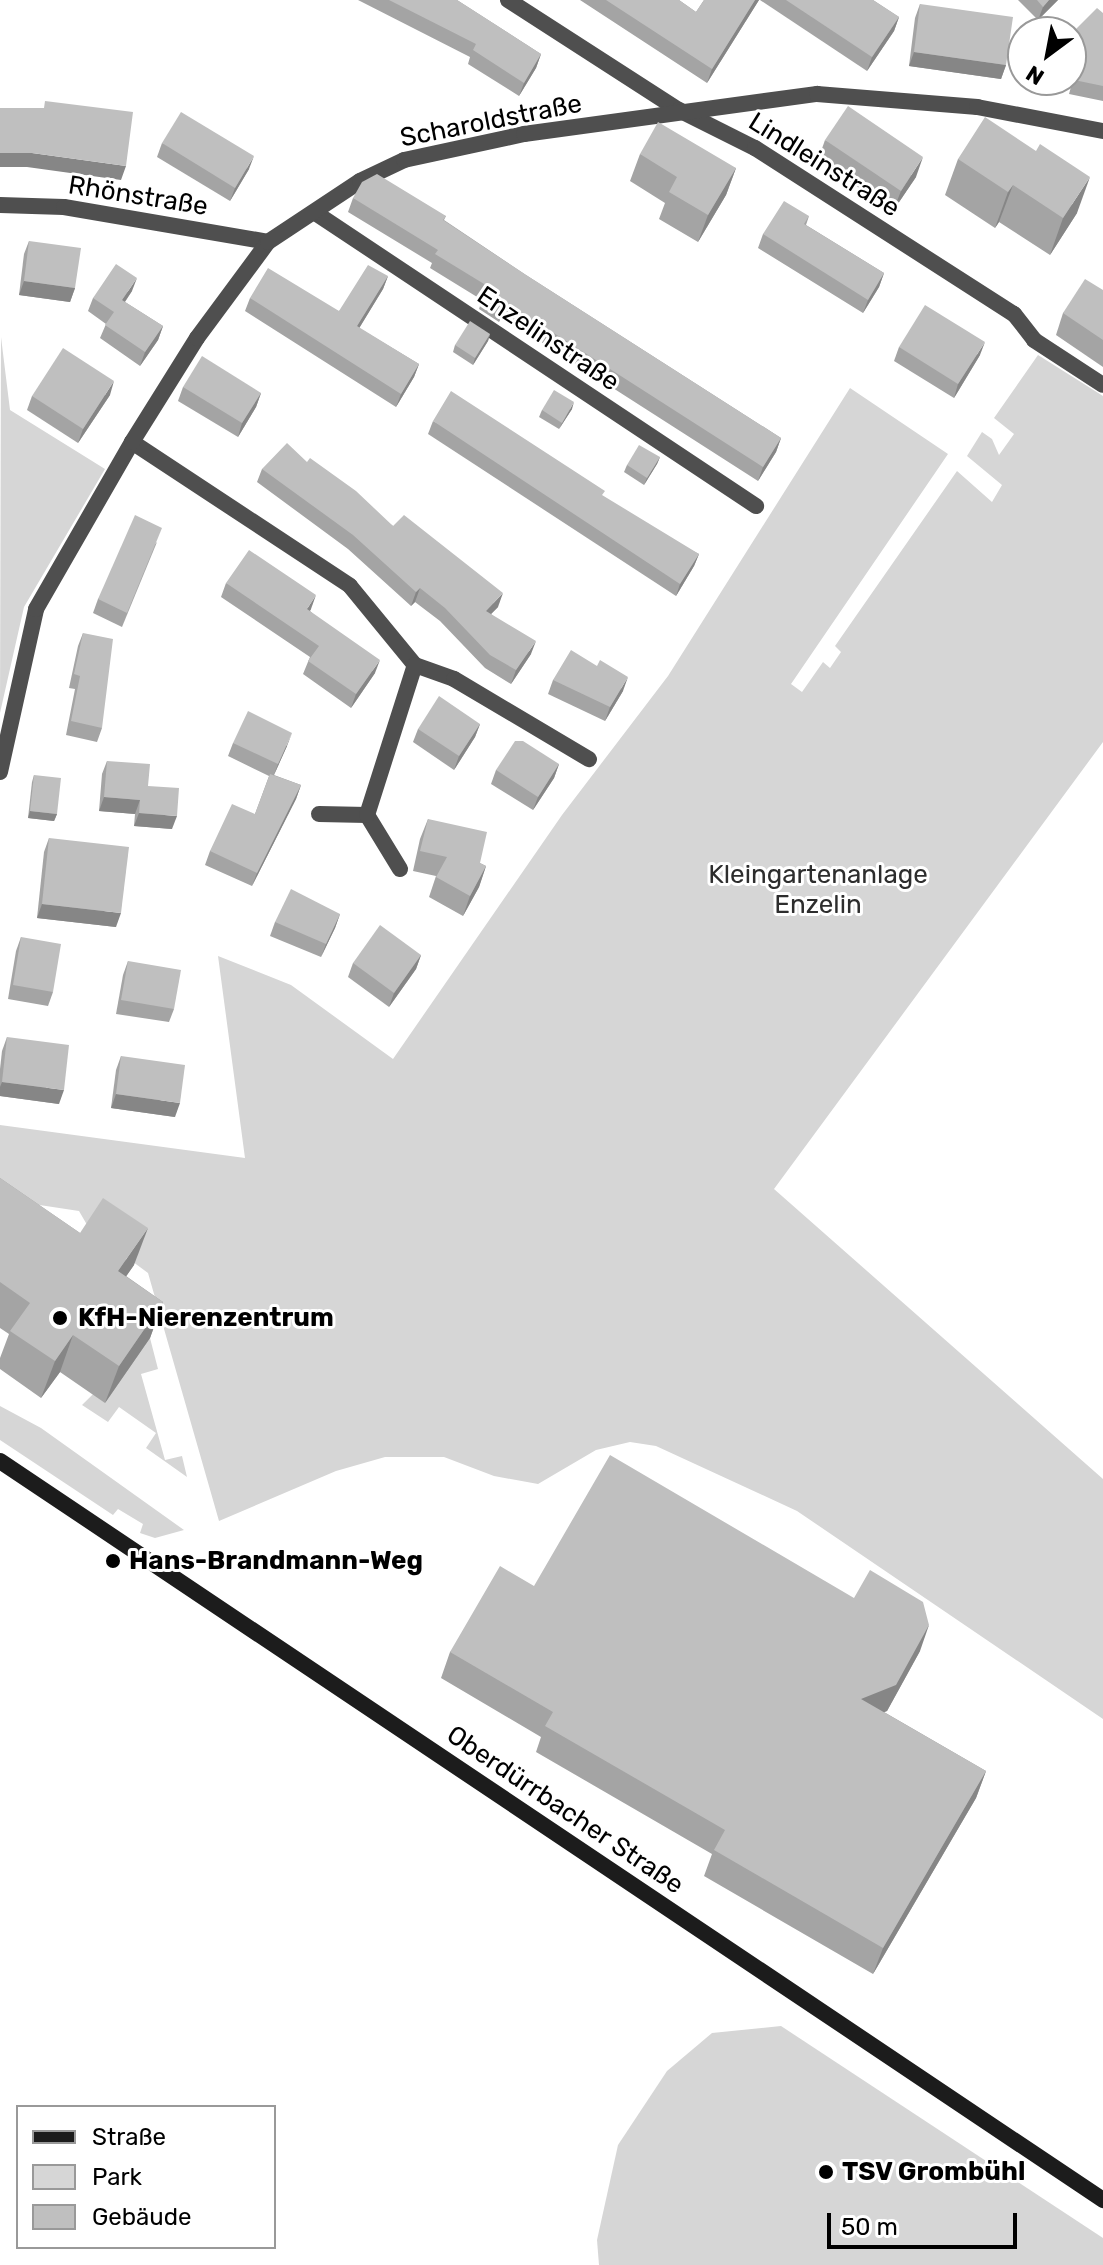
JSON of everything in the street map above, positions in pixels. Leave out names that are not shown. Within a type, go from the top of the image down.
[{"type":"street","name":"Lindleinstraße","points":[[508,0],[679,110],[755,148],[1014,314],[1034,340],[1103,385]]},
{"type":"street","name":"Scharoldstraße","points":[[0,772],[36,609],[132,442],[197,338],[268,242],[360,181],[404,160],[524,134],[679,110],[719,109],[817,94],[977,107],[1103,131]]},
{"type":"street","name":"Rhönstraße","points":[[0,205],[64,207],[268,242]]},
{"type":"street","name":"Enzelinstraße","points":[[314,212],[756,506]]},
{"type":"street","points":[[132,442],[350,586],[415,665],[454,679],[589,759]]},
{"type":"street","points":[[400,869],[367,815],[415,665]]},
{"type":"street","points":[[319,814],[367,815]]},
{"type":"street","name":"Oberdürrbacher Straße","points":[[0,1461],[1103,2200]]},
{"type":"green space","points":[[1,337],[10,410],[105,469],[24,607],[0,713]]},
{"type":"green space","name":"Kleingartenanlage Enzelin","points":[[1038,355],[1103,396],[1103,742],[774,1189],[1103,1479],[1103,1719],[797,1511],[656,1446],[630,1442],[596,1450],[538,1484],[494,1476],[444,1457],[385,1457],[336,1471],[219,1521],[148,1273],[90,1230],[79,1211],[0,1199],[0,1125],[245,1158],[218,956],[291,985],[393,1059],[562,815],[668,676],[850,388],[948,454],[791,684],[802,692],[823,662],[830,668],[841,652],[835,646],[957,471],[992,502],[1002,485],[967,456],[982,432],[992,439],[999,455],[1014,434],[994,418]]},
{"type":"green space","points":[[150,1338],[158,1369],[141,1374],[165,1460],[182,1456],[187,1477],[146,1448],[156,1433],[119,1407],[108,1422],[82,1405]]},
{"type":"green space","points":[[0,1406],[41,1428],[184,1530],[155,1538],[140,1533],[143,1524],[118,1509],[113,1515],[0,1440]]},
{"type":"green space","name":"TSV Grombühl","points":[[781,2026],[1103,2238],[1103,2265],[599,2265],[597,2240],[618,2145],[667,2071],[712,2033]]},
{"type":"building","points":[[389,0],[457,0],[541,54],[524,83],[473,50],[476,44]]},
{"type":"building","points":[[606,0],[679,0],[696,12],[704,0],[755,0],[712,69]]},
{"type":"building","points":[[786,0],[873,0],[899,17],[872,57]]},
{"type":"building","points":[[1037,0],[1049,0],[1043,7]]},
{"type":"building","points":[[920,4],[1007,16],[1006,65],[914,52]]},
{"type":"building","points":[[1097,8],[1103,13],[1103,86],[1087,83],[1087,18]]},
{"type":"building","points":[[45,101],[133,112],[126,166],[32,153],[0,153],[0,108],[44,108]]},
{"type":"building","points":[[848,106],[923,157],[901,191],[825,140]]},
{"type":"building","points":[[181,112],[254,156],[235,188],[162,143]]},
{"type":"building","points":[[985,117],[1036,151],[1040,144],[1090,177],[1063,218],[1013,185],[1008,192],[958,159]]},
{"type":"building","points":[[658,122],[736,168],[708,215],[669,192],[677,177],[640,154]]},
{"type":"building","points":[[377,174],[446,216],[443,220],[526,275],[781,438],[763,467],[507,303],[504,308],[484,295],[489,287],[435,254],[438,250],[353,198],[362,182]]},
{"type":"building","points":[[784,201],[809,216],[804,224],[884,273],[868,300],[763,234]]},
{"type":"building","points":[[29,241],[81,248],[75,288],[24,281]]},
{"type":"building","points":[[116,264],[137,278],[122,300],[163,326],[145,352],[105,325],[114,312],[93,298]]},
{"type":"building","points":[[368,265],[388,276],[357,326],[419,364],[401,394],[250,298],[268,268],[339,311]]},
{"type":"building","points":[[1085,279],[1103,290],[1103,340],[1063,313]]},
{"type":"building","points":[[925,305],[985,342],[958,384],[899,347]]},
{"type":"building","points":[[470,321],[490,334],[475,358],[455,345]]},
{"type":"building","points":[[63,348],[114,381],[83,429],[32,396]]},
{"type":"building","points":[[202,356],[261,393],[242,423],[183,387]]},
{"type":"building","points":[[554,390],[574,402],[562,423],[542,410]]},
{"type":"building","points":[[451,391],[605,491],[602,495],[699,554],[680,584],[433,421]]},
{"type":"building","points":[[287,443],[307,462],[310,458],[356,491],[393,526],[404,515],[503,593],[486,611],[536,641],[516,670],[490,655],[445,608],[420,588],[416,592],[353,535],[262,469]]},
{"type":"building","points":[[639,445],[660,457],[647,478],[627,465]]},
{"type":"building","points":[[135,515],[162,528],[127,613],[98,599]]},
{"type":"building","points":[[249,550],[316,595],[307,609],[380,660],[356,694],[308,661],[319,646],[226,583]]},
{"type":"building","points":[[83,633],[113,639],[102,728],[71,721],[80,676],[74,674]]},
{"type":"building","points":[[571,650],[597,666],[600,660],[628,677],[610,707],[553,680]]},
{"type":"building","points":[[439,696],[480,724],[459,756],[418,729]]},
{"type":"building","points":[[248,711],[292,733],[278,764],[233,743]]},
{"type":"building","points":[[515,741],[523,741],[559,764],[538,797],[496,770]]},
{"type":"building","points":[[107,761],[150,764],[148,786],[179,788],[177,816],[139,813],[140,800],[104,797]]},
{"type":"building","points":[[270,774],[301,785],[257,873],[210,851],[232,804],[255,814]]},
{"type":"building","points":[[34,775],[61,778],[57,814],[30,811]]},
{"type":"building","points":[[428,819],[487,832],[480,863],[486,866],[470,896],[436,877],[447,857],[420,851]]},
{"type":"building","points":[[49,838],[129,847],[121,913],[42,904]]},
{"type":"building","points":[[291,889],[340,914],[326,944],[275,922]]},
{"type":"building","points":[[380,925],[421,955],[394,993],[353,963]]},
{"type":"building","points":[[21,937],[61,944],[53,992],[13,985]]},
{"type":"building","points":[[128,961],[181,970],[174,1009],[121,1000]]},
{"type":"building","points":[[7,1037],[69,1045],[64,1090],[2,1082]]},
{"type":"building","points":[[121,1056],[185,1065],[180,1103],[116,1094]]},
{"type":"building","name":"KfH-Nierenzentrum","points":[[0,1178],[80,1233],[103,1198],[148,1228],[118,1271],[163,1302],[119,1366],[73,1335],[55,1361],[10,1331],[30,1303],[0,1282]]},
{"type":"building","points":[[610,1455],[854,1598],[870,1570],[923,1602],[929,1625],[896,1685],[861,1699],[986,1771],[883,1948],[714,1850],[725,1830],[545,1726],[553,1712],[450,1652],[500,1566],[534,1586]]},
{"type":"place","name":"KfH-Nierenzentrum","points":[[60,1318]]},
{"type":"place","name":"Hans-Brandmann-Weg","points":[[113,1561]]},
{"type":"place","name":"TSV Grombühl","points":[[826,2172]]}]
